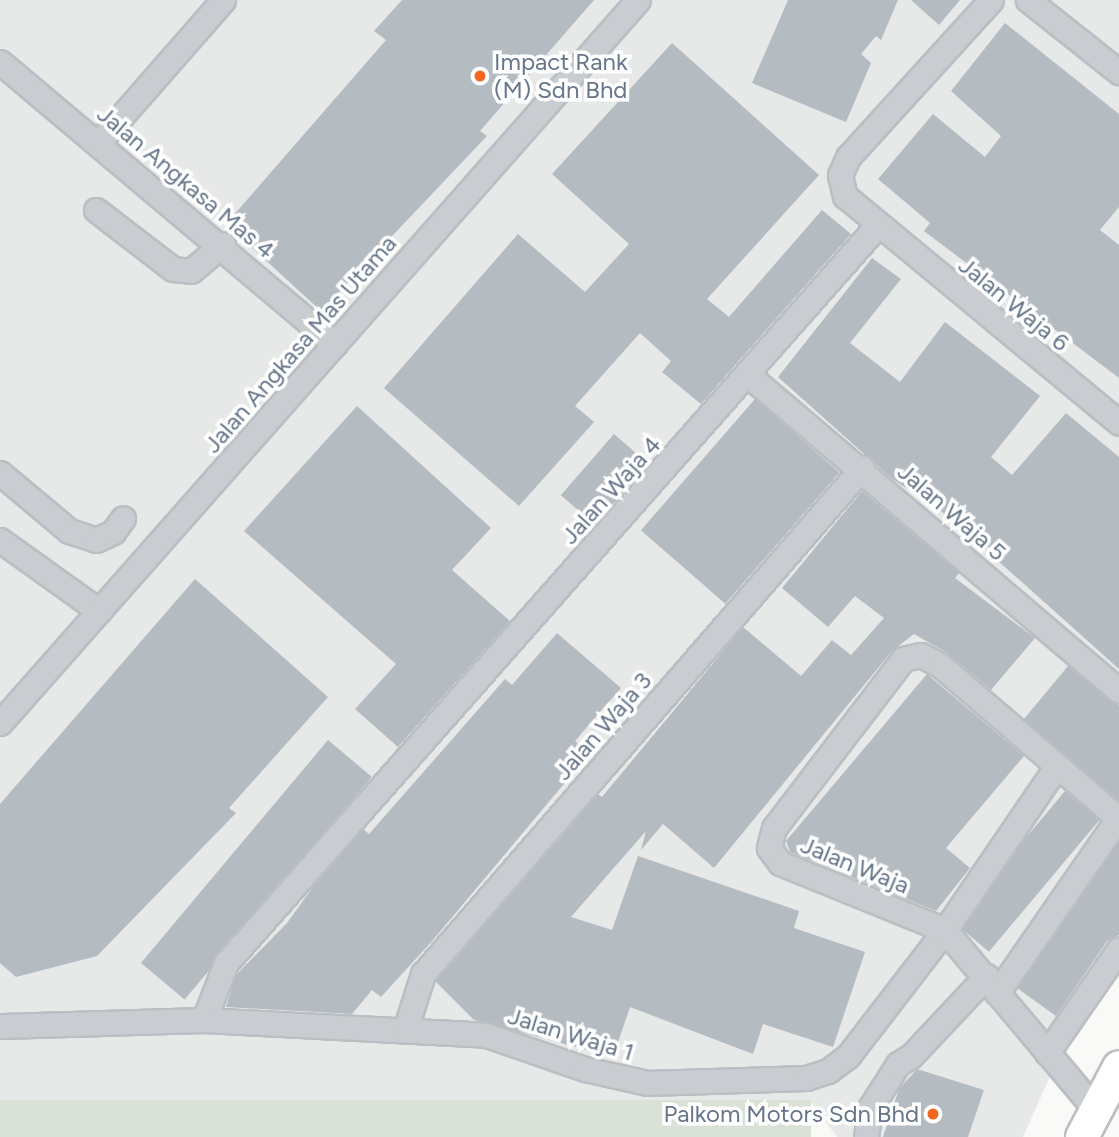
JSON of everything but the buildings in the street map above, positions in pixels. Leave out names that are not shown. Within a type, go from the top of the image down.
[{"type":"highway","points":[[1082,1137],[1119,1067]]},
{"type":"street","points":[[98,143],[223,0]]},
{"type":"street","name":"Jalan Angkasa Mas Utama","points":[[0,723],[638,0]]},
{"type":"street","points":[[877,226],[845,196],[840,176],[848,157],[992,0]]},
{"type":"street","points":[[1028,0],[1119,72]]},
{"type":"street","name":"Jalan Angkasa Mas 4","points":[[0,62],[223,244],[335,344]]},
{"type":"street","points":[[96,210],[173,269],[191,271],[223,244]]},
{"type":"street","name":"Jalan Waja 4","points":[[204,1020],[226,963],[877,226]]},
{"type":"street","name":"Jalan Waja 6","points":[[877,226],[1119,424]]},
{"type":"street","name":"Jalan Waja 5","points":[[748,375],[862,468],[1119,691]]},
{"type":"street","name":"Jalan Waja 3","points":[[405,1030],[423,974],[862,468]]},
{"type":"street","points":[[0,473],[69,531],[96,540],[113,532],[123,518]]},
{"type":"street","points":[[5,552],[99,611]]},
{"type":"street","name":"Jalan Waja","points":[[1056,767],[940,665],[922,655],[903,659],[774,828],[769,848],[780,863],[946,930],[1095,1109]]},
{"type":"street","points":[[866,1137],[870,1108],[898,1063],[911,1056],[992,984],[1119,819],[1056,767]]},
{"type":"street","name":"Jalan Waja 1","points":[[2,1026],[204,1020],[486,1035],[585,1069],[647,1083],[806,1078],[828,1071],[848,1056],[946,930],[1056,767]]},
{"type":"street","points":[[1047,1053],[1119,949]]},
{"type":"shaded area","points":[[0,0],[1119,0],[1119,962],[1067,1038],[1023,1137],[837,1137],[811,1102],[0,1100]]},
{"type":"shaded area","points":[[0,1100],[811,1100],[811,1137],[0,1137]]},
{"type":"place","name":"Impact Rank (M) Sdn Bhd","points":[[480,76]]},
{"type":"place","name":"Palkom Motors Sdn Bhd","points":[[933,1114]]}]
